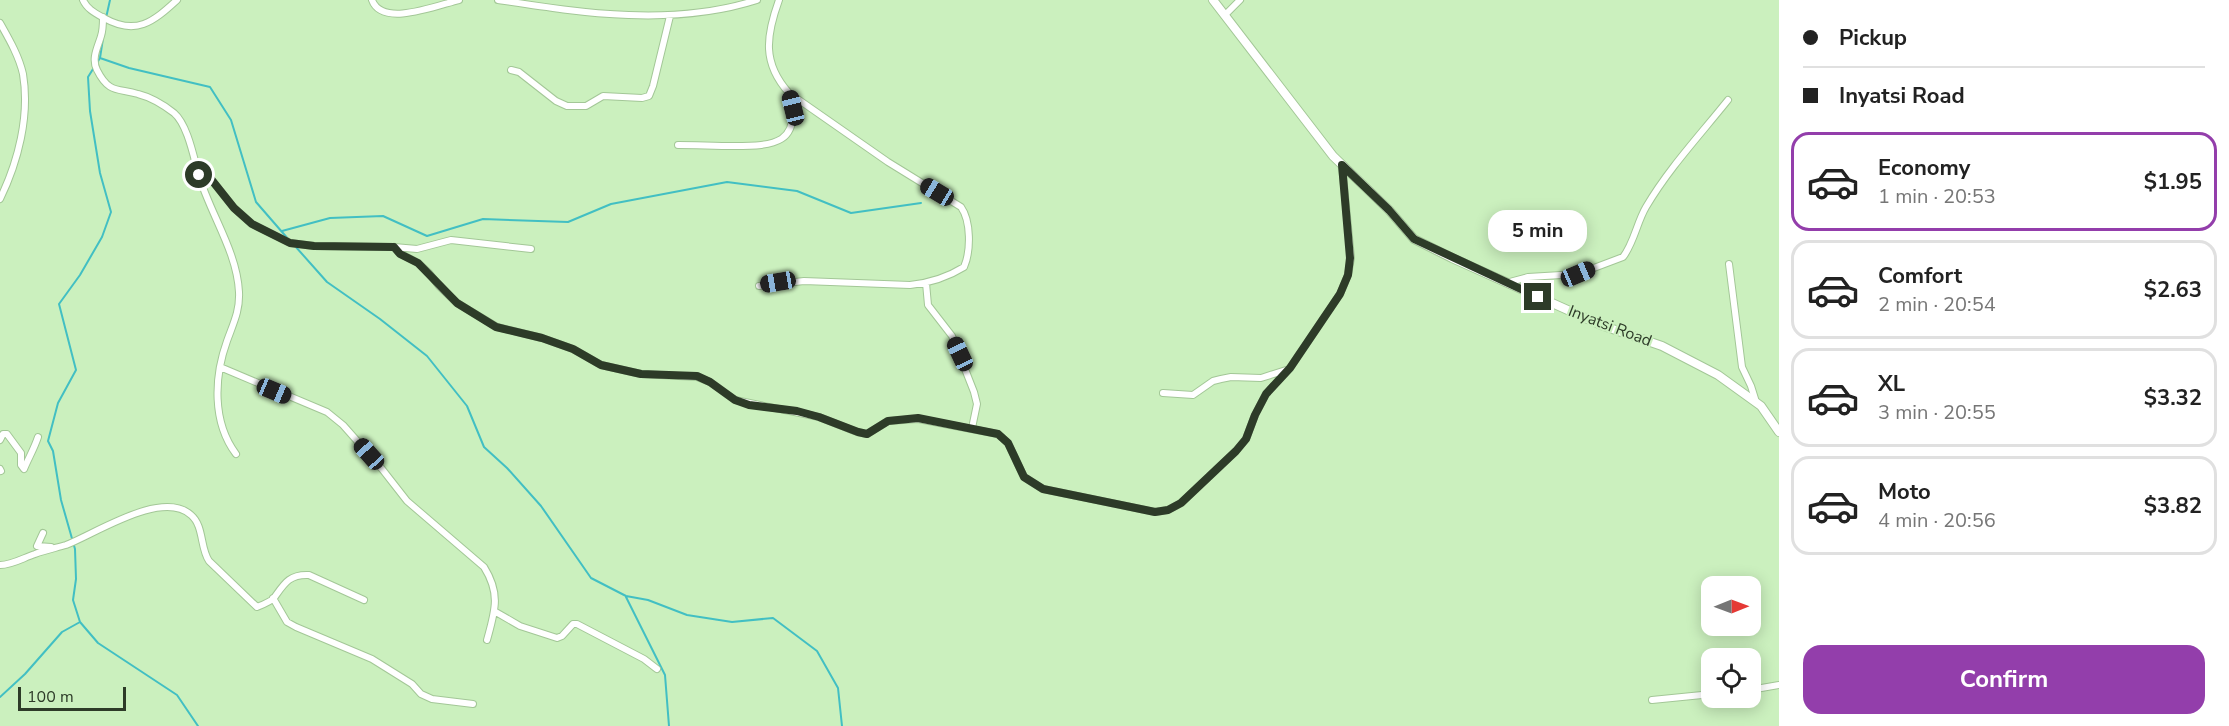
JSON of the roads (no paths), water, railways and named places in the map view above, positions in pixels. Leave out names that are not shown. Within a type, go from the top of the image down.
[{"type":"street","points":[[83,0],[86,6],[104,18],[132,28],[144,25],[177,0]]},
{"type":"street","points":[[372,0],[381,11],[400,15],[459,0]]},
{"type":"street","points":[[498,0],[547,8],[617,15],[670,16],[757,0]]},
{"type":"street","points":[[759,286],[804,281],[910,285],[926,283],[955,273],[964,267],[968,253],[966,214],[961,207],[888,162],[789,93],[780,83],[768,53],[771,23],[779,0]]},
{"type":"street","name":"Inyatsi Road","points":[[1213,0],[1333,156],[1389,210],[1414,239],[1505,283],[1601,325],[1662,346],[1718,375],[1761,406],[1779,432]]},
{"type":"street","points":[[1225,15],[1240,0]]},
{"type":"street","points":[[511,70],[526,76],[556,101],[567,106],[586,106],[603,96],[642,98],[649,96],[670,16]]},
{"type":"street","points":[[104,18],[102,34],[95,52],[96,67],[110,87],[147,97],[176,115],[188,139],[208,200],[231,256],[239,293],[239,309],[220,367],[218,409],[230,446],[236,454]]},
{"type":"street","points":[[0,24],[11,42],[22,73],[24,104],[20,141],[12,174],[0,199]]},
{"type":"street","points":[[678,145],[759,146],[774,144],[784,138],[791,128],[793,117],[789,93]]},
{"type":"street","points":[[1505,283],[1528,277],[1578,274],[1623,257],[1644,209],[1660,185],[1676,162],[1728,100]]},
{"type":"street","points":[[394,247],[400,254],[418,263],[457,303],[496,327],[542,338],[573,349],[601,365],[641,374],[697,376],[710,382],[735,400],[749,405],[797,411],[867,434],[888,421],[918,418],[998,434],[1008,443],[1024,477],[1043,489],[1155,512],[1168,510],[1181,503],[1236,451],[1246,439],[1266,394],[1290,368],[1340,294],[1348,275],[1350,258],[1342,165]]},
{"type":"street","points":[[197,166],[203,169],[234,208],[252,224],[290,243],[314,246],[417,249],[451,240],[531,249]]},
{"type":"street","points":[[1729,264],[1742,367],[1756,402]]},
{"type":"street","points":[[926,283],[928,305],[952,336],[974,392],[977,404],[972,428]]},
{"type":"street","points":[[220,367],[327,412],[343,425],[407,501],[484,567],[492,580],[495,592],[494,611],[487,640]]},
{"type":"street","points":[[1163,393],[1192,395],[1213,381],[1231,377],[1261,378],[1290,368]]},
{"type":"street","points":[[0,440],[3,434],[7,434],[21,453],[21,465],[24,469],[38,437]]},
{"type":"street","points":[[0,565],[7,565],[67,544],[130,515],[158,508],[184,510],[193,516],[201,533],[203,552],[209,561],[256,607],[273,598],[282,585],[301,575],[309,575],[364,600]]},
{"type":"street","points":[[43,533],[37,546],[57,547]]},
{"type":"street","points":[[273,598],[287,622],[372,659],[412,684],[421,694],[432,699],[473,704]]},
{"type":"street","points":[[494,611],[520,626],[557,638],[573,624],[577,624],[657,669]]},
{"type":"street","points":[[1761,688],[1779,685]]},
{"type":"street","points":[[1652,700],[1701,695]]},
{"type":"waterway","points":[[106,18],[110,0]]},
{"type":"waterway","points":[[103,38],[100,58],[88,77],[90,111],[100,173],[111,212],[102,237],[80,275],[59,304],[76,370],[58,403],[48,441],[53,451],[61,500],[75,549],[76,579],[73,600],[80,622],[98,643],[177,695],[198,726]]},
{"type":"waterway","points":[[100,58],[129,68],[210,87],[231,120],[256,202],[289,240]]},
{"type":"waterway","points":[[282,231],[330,218],[383,216],[427,236],[483,219],[568,222],[611,204],[727,182],[797,191],[851,213],[921,203]]},
{"type":"waterway","points":[[295,246],[327,282],[427,356],[467,406],[484,447],[507,468],[541,506],[591,578],[626,596],[648,600],[687,615],[732,622],[773,618],[817,651],[838,688],[842,726]]},
{"type":"waterway","points":[[626,597],[665,675],[669,726]]},
{"type":"waterway","points":[[0,697],[25,674],[62,632],[80,622]]}]
